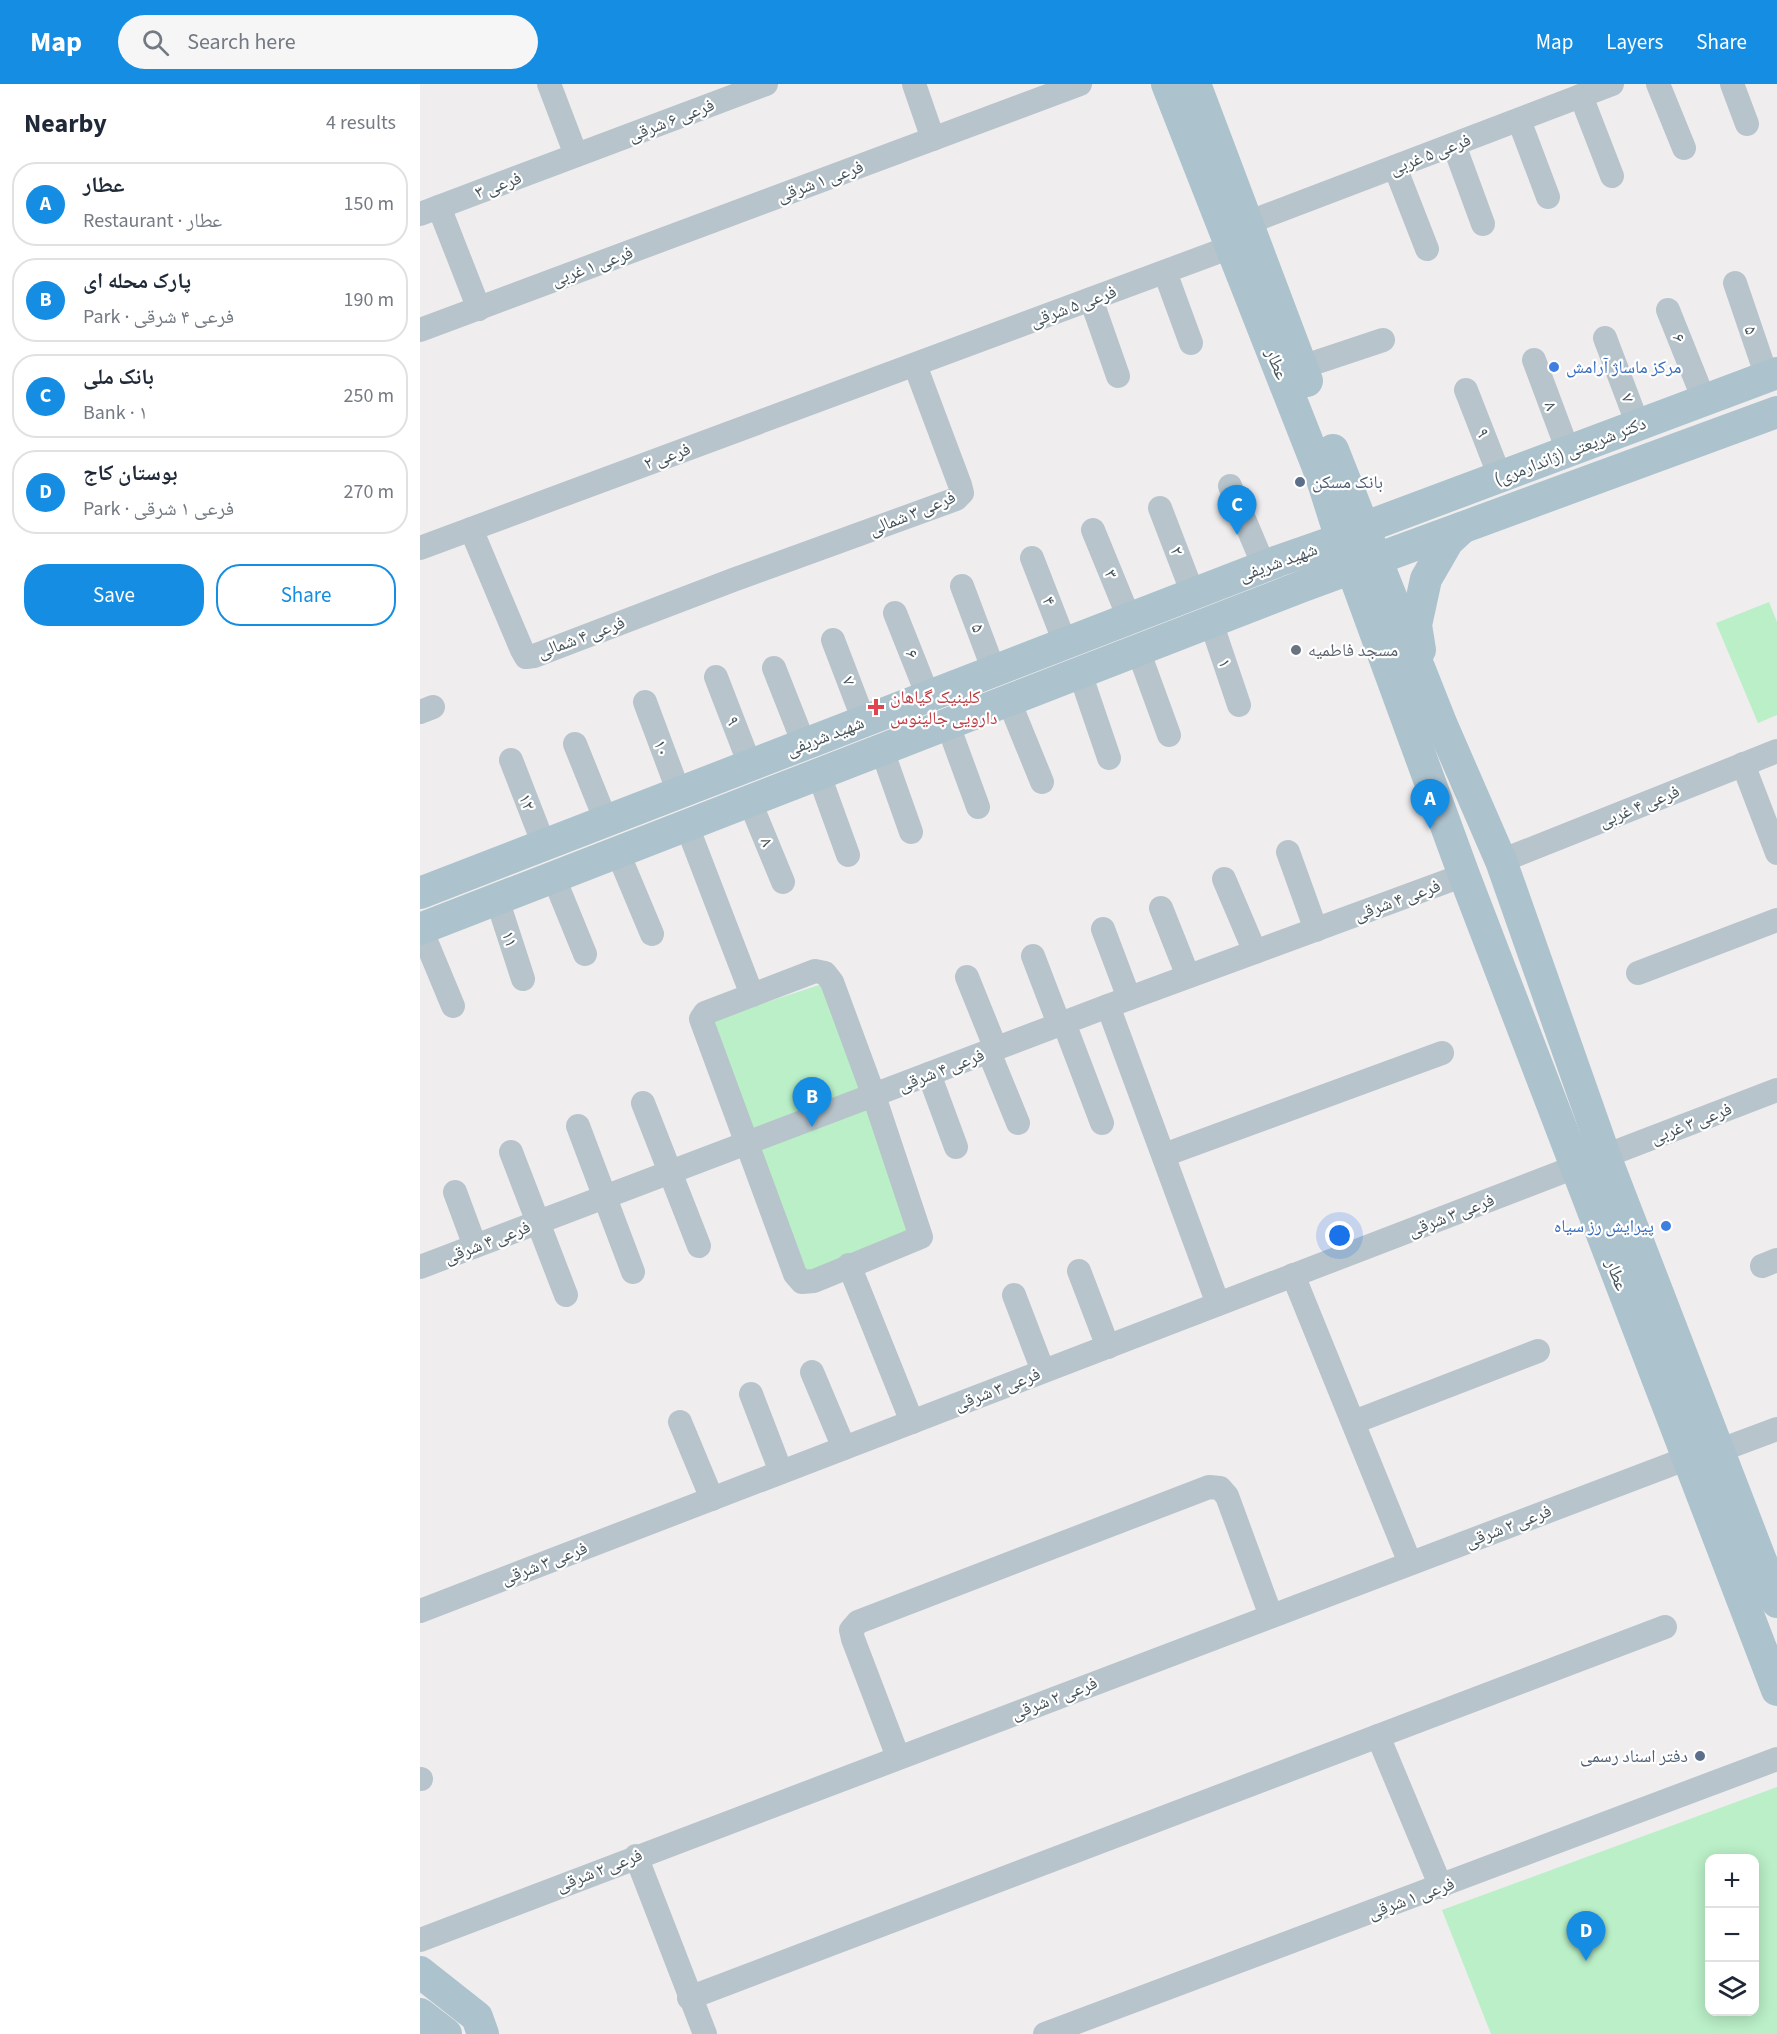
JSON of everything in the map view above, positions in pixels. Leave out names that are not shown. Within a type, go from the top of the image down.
[{"type":"main road","name":"عطار","points":[[1167,84],[1302,367],[1329,468]]},
{"type":"main road","name":"عطار","points":[[1195,84],[1239,235],[1329,468],[1352,534],[1441,723],[1501,861],[1605,1156],[1777,1602]]},
{"type":"main road","name":"دکتر شریعتی (ژاندارمری)","points":[[1352,534],[1772,375]]},
{"type":"main road","name":"دکتر شریعتی (ژاندارمری)","points":[[1365,564],[1465,525],[1777,412]]},
{"type":"main road","points":[[1271,563],[1305,539],[1316,521],[1329,468],[1369,501],[1385,510],[1416,508]]},
{"type":"main road","points":[[1509,474],[1530,502]]},
{"type":"main road","points":[[1441,723],[1420,651],[1416,626],[1426,579],[1448,541],[1465,525]]},
{"type":"main road","name":"شهید شریفی","points":[[420,893],[1271,563],[1352,534]]},
{"type":"main road","name":"عطار","points":[[1365,564],[1364,602],[1518,1018],[1777,1690]]},
{"type":"main road","name":"شهید شریفی","points":[[421,929],[1303,586],[1365,564]]},
{"type":"main road","points":[[1303,586],[1333,589],[1364,602]]},
{"type":"main road","points":[[619,816],[631,848]]},
{"type":"main road","points":[[1518,1018],[1552,1007]]},
{"type":"main road","points":[[420,1972],[477,2017],[483,2034]]},
{"type":"main road","points":[[420,2014],[446,2034]]},
{"type":"street","points":[[549,84],[576,155]]},
{"type":"street","name":"فرعی ۶ شرقی","points":[[576,155],[766,84]]},
{"type":"street","points":[[914,84],[933,139],[1080,84]]},
{"type":"street","name":"فرعی ۵ غربی","points":[[1239,235],[1395,167],[1612,84]]},
{"type":"street","points":[[1658,84],[1684,148]]},
{"type":"street","points":[[1732,84],[1747,124]]},
{"type":"street","points":[[1581,96],[1612,176]]},
{"type":"street","points":[[1519,120],[1548,197]]},
{"type":"street","name":"فرعی ۱ شرقی","points":[[706,224],[933,139]]},
{"type":"street","points":[[1454,144],[1483,224]]},
{"type":"street","name":"فرعی ۳","points":[[430,210],[576,155]]},
{"type":"street","points":[[1395,167],[1427,249]]},
{"type":"street","points":[[420,330],[479,309],[430,210]]},
{"type":"street","name":"فرعی ۱ غربی","points":[[479,309],[706,224]]},
{"type":"street","name":"فرعی ۵ شرقی","points":[[915,365],[1165,272],[1239,235]]},
{"type":"street","points":[[1165,272],[1191,343]]},
{"type":"street","name":"۵","points":[[1735,283],[1772,375]]},
{"type":"street","points":[[1091,299],[1118,376]]},
{"type":"street","name":"۶","points":[[1668,310],[1704,400]]},
{"type":"street","name":"۷","points":[[1605,338],[1638,425]]},
{"type":"street","points":[[1302,367],[1383,340]]},
{"type":"street","name":"۸","points":[[1534,360],[1568,451]]},
{"type":"street","name":"فرعی ۲","points":[[420,548],[915,365]]},
{"type":"street","name":"فرعی ۳ شمالی","points":[[733,580],[956,499],[962,494],[915,365]]},
{"type":"street","name":"۹","points":[[1466,390],[1509,474]]},
{"type":"street","points":[[1230,486],[1271,563]]},
{"type":"street","name":"۲","points":[[1160,507],[1193,594]]},
{"type":"street","name":"فرعی ۴ شمالی","points":[[471,529],[526,657],[534,656],[733,580]]},
{"type":"street","name":"۳","points":[[1093,530],[1129,618]]},
{"type":"street","name":"۴","points":[[1032,558],[1065,643]]},
{"type":"street","name":"۵","points":[[962,586],[994,671]]},
{"type":"street","name":"۶","points":[[895,613],[928,696]]},
{"type":"street","name":"۱","points":[[1211,622],[1239,705]]},
{"type":"street","name":"۷","points":[[833,640],[864,721]]},
{"type":"street","points":[[1138,650],[1169,735]]},
{"type":"street","points":[[774,668],[804,744]]},
{"type":"street","points":[[1080,673],[1109,758]]},
{"type":"street","name":"۹","points":[[716,677],[750,765]]},
{"type":"street","points":[[1010,700],[1042,782]]},
{"type":"street","name":"۱۰","points":[[645,702],[679,793]]},
{"type":"street","points":[[948,724],[978,807]]},
{"type":"street","points":[[575,744],[619,816]]},
{"type":"street","points":[[882,750],[910,832]]},
{"type":"street","name":"فرعی ۴ غربی","points":[[1501,861],[1777,751]]},
{"type":"street","name":"۱۲","points":[[511,760],[544,845]]},
{"type":"street","points":[[1743,764],[1777,853]]},
{"type":"street","points":[[819,775],[848,855]]},
{"type":"street","name":"۸","points":[[750,802],[783,882]]},
{"type":"street","points":[[687,826],[752,995]]},
{"type":"street","points":[[631,848],[652,934]]},
{"type":"street","points":[[1288,852],[1316,930]]},
{"type":"street","name":"فرعی ۴ شرقی","points":[[420,1267],[1062,1023],[1464,875]]},
{"type":"street","points":[[554,878],[585,954]]},
{"type":"street","points":[[1224,879],[1255,952]]},
{"type":"street","name":"۱۱","points":[[497,899],[523,979]]},
{"type":"street","points":[[1161,908],[1188,976]]},
{"type":"street","points":[[1638,973],[1777,920]]},
{"type":"street","points":[[421,929],[453,1006]]},
{"type":"street","points":[[1102,929],[1119,1002],[1164,1155],[1218,1304]]},
{"type":"street","points":[[1033,956],[1102,1123]]},
{"type":"street","points":[[815,971],[825,974],[832,982],[874,1096],[921,1237],[814,1281],[802,1282],[795,1274],[701,1019],[705,1013],[815,971]]},
{"type":"street","points":[[967,977],[1018,1123]]},
{"type":"street","points":[[1164,1155],[1442,1053]]},
{"type":"street","points":[[929,1074],[956,1147]]},
{"type":"street","name":"فرعی ۳ غربی","points":[[1605,1156],[1777,1090]]},
{"type":"street","points":[[643,1103],[699,1246]]},
{"type":"street","points":[[578,1125],[633,1272]]},
{"type":"street","points":[[511,1152],[566,1295]]},
{"type":"street","name":"فرعی ۳ شرقی","points":[[420,1611],[1575,1167]]},
{"type":"street","points":[[455,1192],[475,1246]]},
{"type":"street","points":[[849,1265],[912,1422]]},
{"type":"street","points":[[1079,1271],[1108,1347]]},
{"type":"street","points":[[1293,1275],[1410,1563]]},
{"type":"street","points":[[1014,1295],[1043,1371]]},
{"type":"street","points":[[1354,1422],[1538,1351]]},
{"type":"street","points":[[812,1372],[843,1448]]},
{"type":"street","points":[[751,1395],[781,1472]]},
{"type":"street","points":[[680,1422],[712,1499]]},
{"type":"street","points":[[1718,1451],[1777,1429]]},
{"type":"street","name":"فرعی ۲ شرقی","points":[[420,1940],[1688,1458]]},
{"type":"street","points":[[898,1757],[853,1639],[851,1630],[858,1622],[1209,1487],[1220,1488],[1227,1496],[1271,1616]]},
{"type":"street","points":[[689,1998],[1665,1627]]},
{"type":"street","points":[[1378,1736],[1442,1887]]},
{"type":"street","name":"فرعی ۱ شرقی","points":[[1045,2034],[1442,1887],[1777,1759]]},
{"type":"street","points":[[636,1856],[689,1998],[705,2034]]},
{"type":"green space","points":[[1769,602],[1777,622],[1777,715],[1758,723],[1716,623]]},
{"type":"green space","points":[[825,983],[912,1232],[806,1273],[709,1021]]},
{"type":"green space","points":[[1777,1787],[1777,2034],[1491,2034],[1442,1910]]},
{"type":"place","name":"مرکز ماساژ آرامش","points":[[1554,367]]},
{"type":"place","name":"بانک مسکن","points":[[1300,482]]},
{"type":"place","name":"بانک ملی","points":[[1237,535]]},
{"type":"place","name":"مسجد فاطمیه","points":[[1296,650]]},
{"type":"place","name":"کلینیک گیاهان دارویی جالینوس","points":[[876,707]]},
{"type":"place","name":"عطار","points":[[1430,829]]},
{"type":"place","name":"پارک محله ای","points":[[812,1127]]},
{"type":"place","name":"پیرایش رز سیاه","points":[[1666,1226]]},
{"type":"place","name":"دفتر اسناد رسمی","points":[[1700,1756]]},
{"type":"place","name":"بوستان کاج","points":[[1586,1961]]}]
